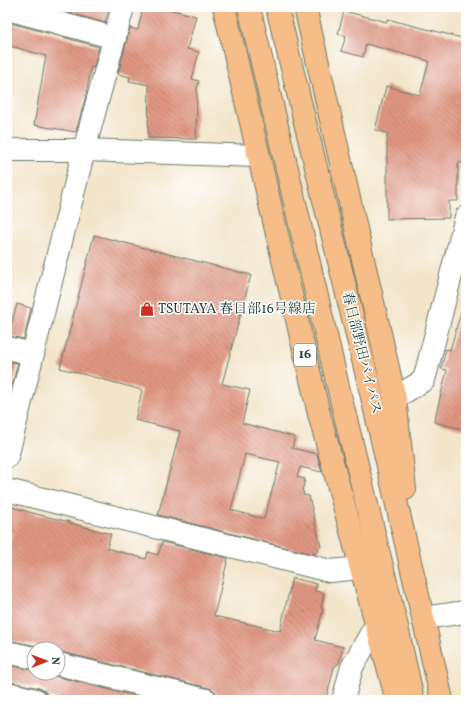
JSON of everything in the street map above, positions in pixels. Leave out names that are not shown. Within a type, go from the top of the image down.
[{"type":"highway","name":"16","points":[[224,7],[319,414],[397,700]]},
{"type":"highway","name":"春日部野田バイパス","points":[[249,7],[341,399],[397,627],[413,700]]},
{"type":"highway","name":"春日部野田バイパス","points":[[277,7],[370,389],[442,700]]},
{"type":"highway","points":[[305,7],[395,398],[417,594]]},
{"type":"street","points":[[7,457],[84,150],[123,7]]},
{"type":"street","points":[[7,9],[115,38]]},
{"type":"street","points":[[7,150],[84,150],[258,156]]},
{"type":"street","points":[[395,398],[424,380],[466,217]]},
{"type":"street","points":[[7,348],[33,354]]},
{"type":"street","points":[[7,490],[330,571],[361,568]]},
{"type":"street","points":[[423,618],[466,612]]},
{"type":"street","points":[[344,700],[352,666],[376,625]]},
{"type":"street","points":[[7,652],[26,656]]},
{"type":"street","points":[[66,666],[206,700]]},
{"type":"street","points":[[7,693],[36,700]]},
{"type":"building","points":[[48,7],[89,7],[108,12],[105,21],[106,23]]},
{"type":"building","points":[[143,7],[169,7],[169,9],[196,16],[187,49],[199,52],[192,79],[199,81],[197,88],[196,139],[148,138],[149,85],[129,81],[130,77],[118,74],[130,28],[138,30]]},
{"type":"building","points":[[344,11],[387,22],[387,19],[466,39],[466,163],[458,163],[458,201],[449,201],[449,218],[387,219],[387,133],[375,130],[386,86],[420,95],[429,61],[366,44],[363,57],[341,51],[346,36],[338,34]]},
{"type":"building","points":[[7,22],[99,47],[94,68],[91,67],[86,95],[76,132],[34,125],[46,56],[7,45]]},
{"type":"building","points":[[94,235],[251,275],[222,384],[250,390],[242,423],[295,437],[292,448],[317,454],[322,472],[300,467],[297,477],[305,479],[302,491],[304,492],[303,495],[309,496],[321,547],[318,548],[319,552],[312,554],[158,515],[180,431],[135,420],[142,390],[60,368]],"holes":[[[245,454],[280,462],[264,519],[231,510]]]},
{"type":"building","points":[[17,304],[31,308],[24,339],[8,336]]},
{"type":"building","points":[[461,312],[466,312],[466,430],[434,422],[447,370],[441,369],[446,349],[450,350]]},
{"type":"building","points":[[7,361],[18,363],[12,386],[7,385]]},
{"type":"building","points":[[12,507],[111,534],[107,548],[146,559],[148,552],[158,555],[162,542],[228,558],[214,616],[280,631],[292,578],[317,584],[315,591],[324,593],[321,608],[323,609],[315,640],[343,647],[339,663],[334,667],[326,700],[218,700],[218,696],[215,691],[209,688],[66,653],[66,641],[26,641],[26,644],[7,640],[7,552],[13,532],[7,530]]},
{"type":"building","points":[[7,665],[26,669],[26,681],[66,681],[66,679],[139,697],[138,700],[61,700],[48,697],[45,691],[39,688],[7,681]]},
{"type":"place","name":"TSUTAYA 春日部16号線店","points":[[147,309]]}]
